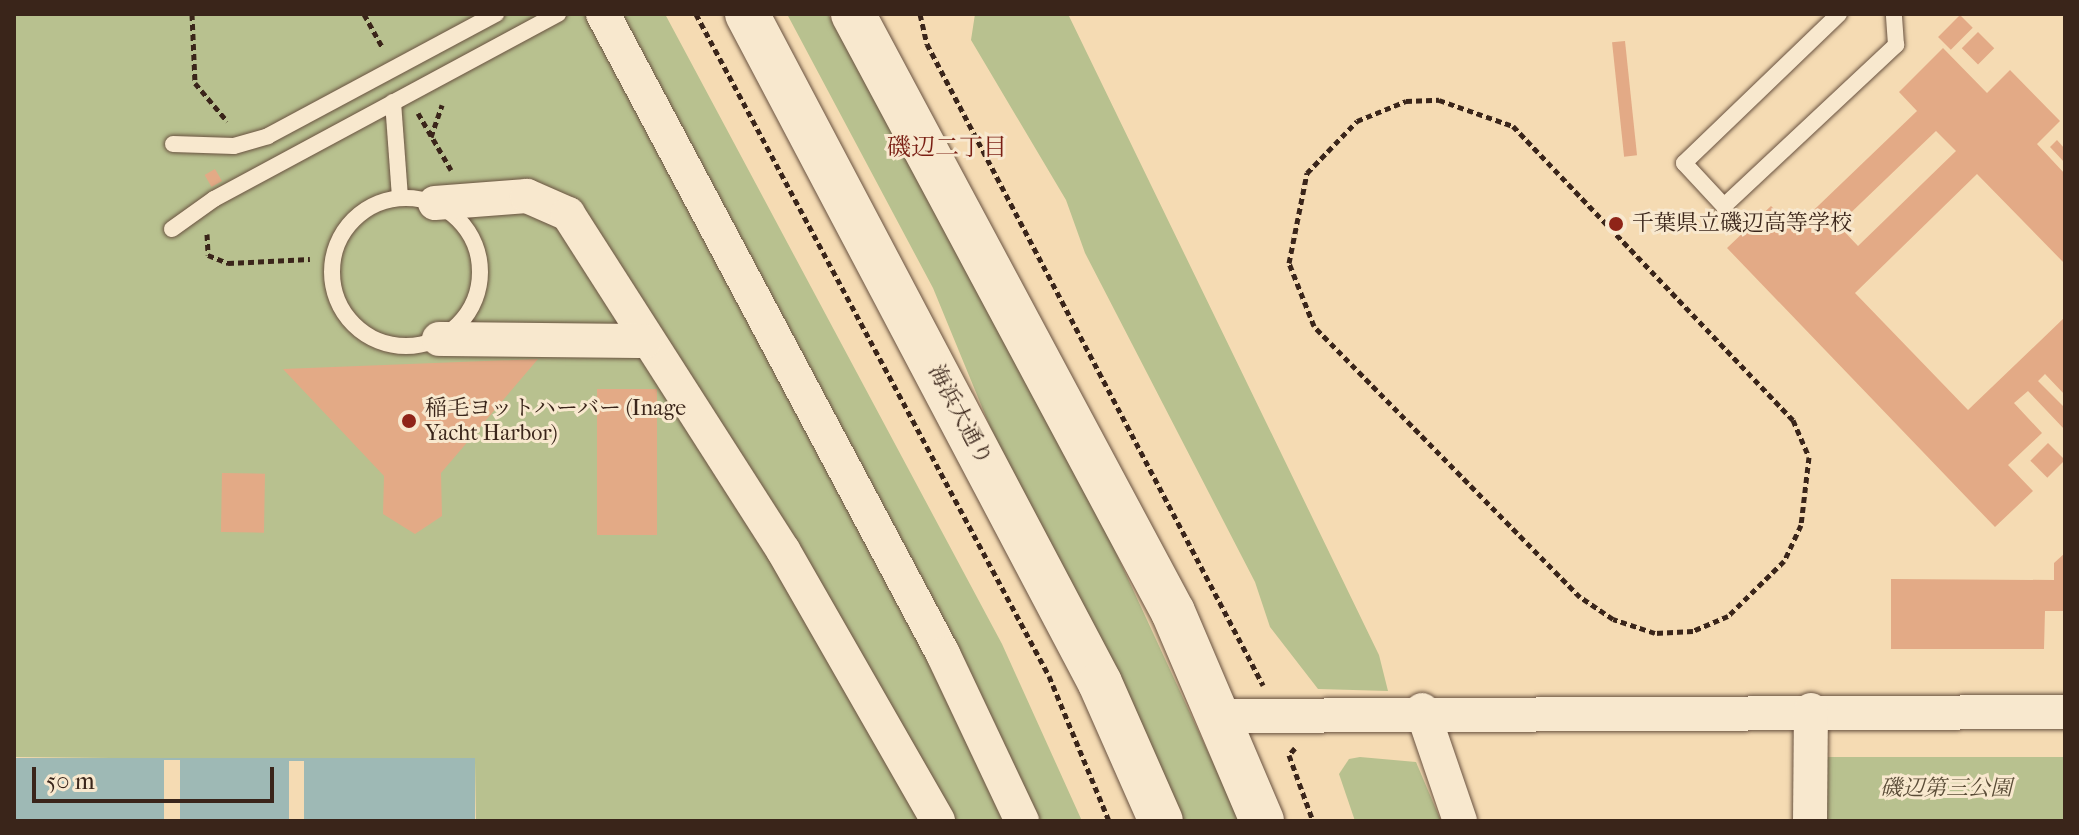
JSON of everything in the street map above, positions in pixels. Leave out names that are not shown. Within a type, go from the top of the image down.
[{"type":"street","points":[[603,14],[956,681],[1022,821]]},
{"type":"street","name":"海浜大通り","points":[[747,14],[1100,683],[1161,821]]},
{"type":"street","points":[[853,14],[1173,612],[1262,821]]},
{"type":"street","points":[[435,203],[527,196],[552,202],[568,214],[645,341],[783,550],[938,821]]},
{"type":"street","points":[[439,339],[645,341]]},
{"type":"street","points":[[1218,716],[1422,710],[2065,712]]},
{"type":"street","points":[[1422,710],[1460,821]]},
{"type":"street","points":[[1810,821],[1811,710]]},
{"type":"lane","points":[[173,144],[234,146],[268,136],[496,14]]},
{"type":"lane","points":[[172,229],[214,199],[558,14]]},
{"type":"lane","points":[[1839,14],[1684,163],[1724,206],[1896,45],[1894,14]]},
{"type":"lane","points":[[393,102],[400,197]]},
{"type":"lane","points":[[400,197],[435,203],[474,241],[480,278],[468,313],[439,339],[399,346],[362,332],[331,281],[337,242],[347,225],[400,197]]},
{"type":"path","points":[[192,14],[200,98],[214,113],[238,123]]},
{"type":"path","points":[[696,14],[1049,676],[1109,821]]},
{"type":"path","points":[[920,14],[927,44],[1264,686]]},
{"type":"path","points":[[371,59],[397,45]]},
{"type":"path","points":[[1439,100],[1513,126],[1793,420],[1809,457],[1808,498],[1784,561],[1728,616],[1693,631],[1655,633],[1613,619],[1580,597],[1314,326],[1300,300],[1289,263],[1307,173],[1357,121],[1406,101],[1439,100]]},
{"type":"path","points":[[215,225],[205,242],[208,255],[228,263],[310,259]]},
{"type":"path","points":[[1301,740],[1289,755],[1313,821]]},
{"type":"green space","points":[[14,14],[665,14],[1002,644],[1082,821],[476,821],[475,762],[14,757]]},
{"type":"green space","points":[[787,14],[828,14],[1092,501],[1240,821],[1180,821],[1098,633],[991,429],[933,288]]},
{"type":"green space","points":[[975,14],[1068,14],[1379,655],[1388,691],[1318,689],[1270,627],[1255,582],[1085,253],[1066,200],[971,40]]},
{"type":"green space","points":[[1360,757],[1416,762],[1441,821],[1355,821],[1339,774],[1349,759]]},
{"type":"green space","name":"磯辺第三公園","points":[[1826,757],[2065,757],[2065,821],[1826,821]]},
{"type":"water","points":[[14,758],[475,758],[475,821],[14,821]]},
{"type":"pier","points":[[164,760],[180,760],[180,821],[164,821]]},
{"type":"pier","points":[[289,761],[304,761],[304,821],[289,821]]},
{"type":"building","points":[[1960,15],[1973,28],[1951,50],[1938,37]]},
{"type":"building","points":[[1978,32],[1994,48],[1978,65],[1962,48]]},
{"type":"building","points":[[1625,41],[1637,155],[1624,157],[1612,42]]},
{"type":"building","points":[[1943,48],[1987,93],[2010,70],[2060,121],[2037,144],[2065,174],[2065,264],[1977,174],[1855,293],[1968,410],[2065,317],[2065,395],[2045,374],[2038,381],[2065,408],[2065,430],[2028,391],[2014,403],[2042,433],[2008,465],[2033,491],[1995,527],[1727,248],[1771,206],[1794,229],[1917,111],[1899,92]],"holes":[[[1936,131],[1956,151],[1858,246],[1838,225]]]},
{"type":"building","points":[[2057,140],[2065,149],[2065,163],[2050,147]]},
{"type":"building","points":[[215,169],[222,181],[212,187],[205,175]]},
{"type":"building","name":"稲毛ヨットハーバー (Inage Yacht Harbor)","points":[[538,359],[441,473],[442,516],[415,534],[383,514],[384,476],[283,369]]},
{"type":"building","points":[[597,389],[657,389],[657,535],[597,535]]},
{"type":"building","points":[[2048,443],[2065,460],[2047,478],[2030,461]]},
{"type":"building","points":[[222,473],[265,474],[264,533],[221,532]]},
{"type":"building","points":[[2065,553],[2065,611],[2045,611],[2044,649],[1891,649],[1891,579],[2054,580],[2054,563]]},
{"type":"place","name":"千葉県立磯辺高等学校","points":[[1616,224]]},
{"type":"place","name":"稲毛ヨットハーバー (Inage Yacht Harbor)","points":[[409,421]]},
{"type":"district","name":"磯辺二丁目","points":[[947,148]]}]
